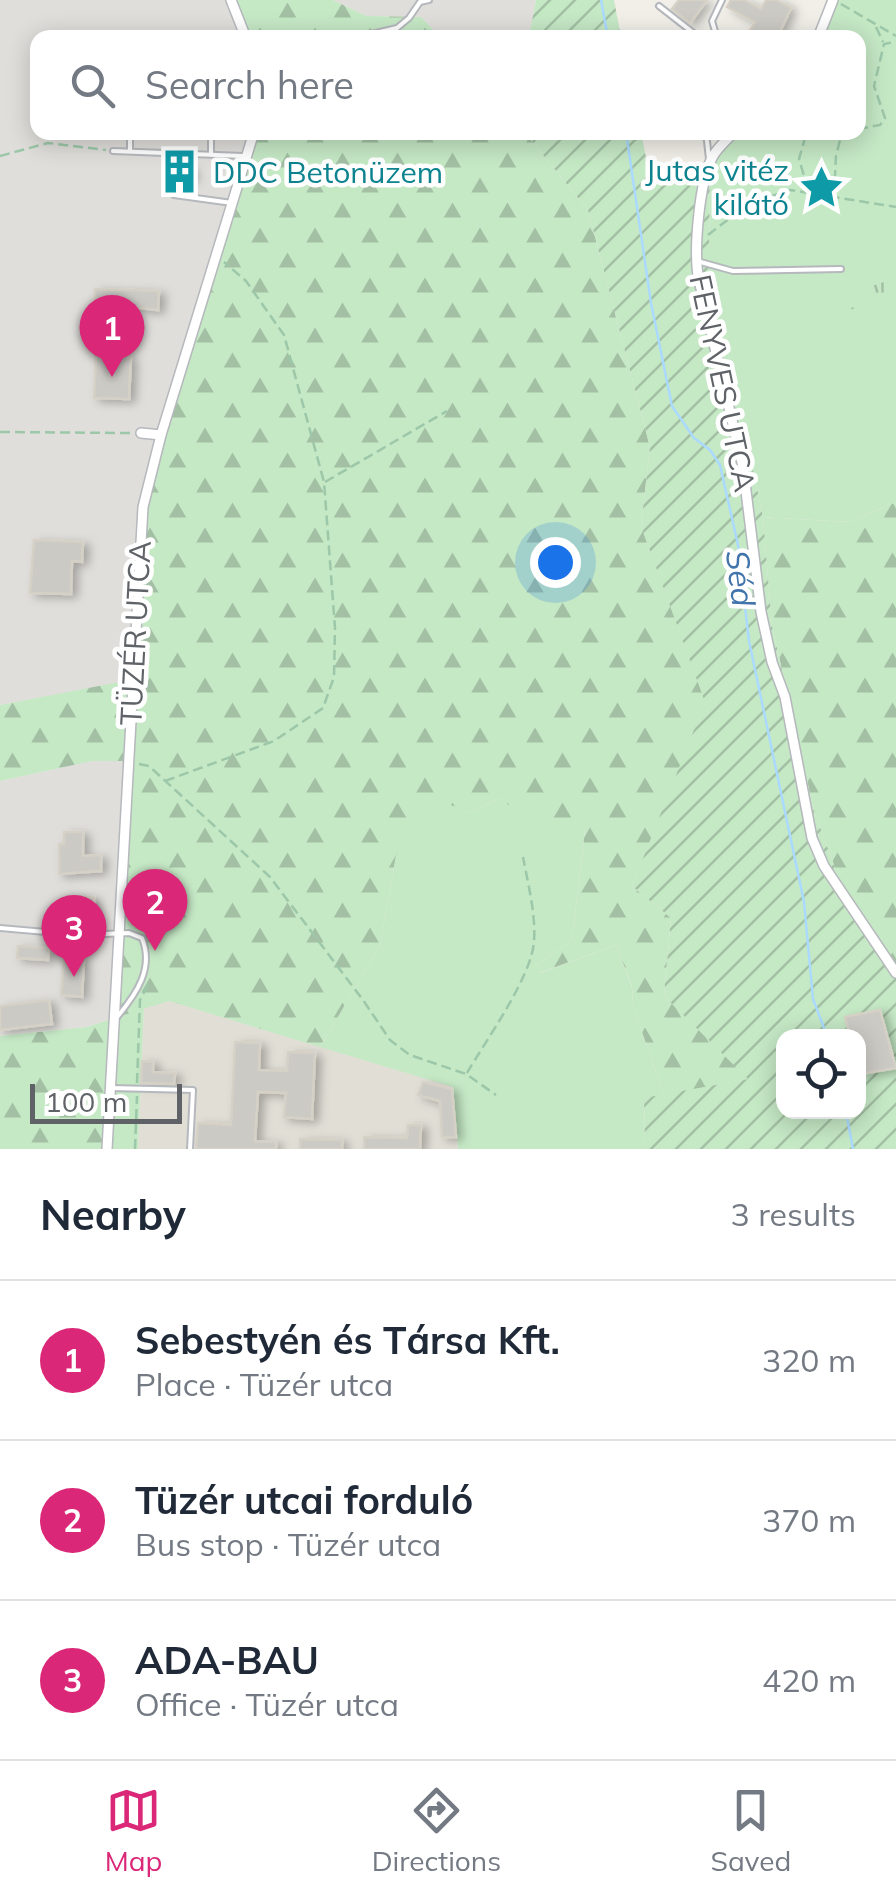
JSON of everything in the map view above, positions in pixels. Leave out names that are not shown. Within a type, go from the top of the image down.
[{"type":"street","points":[[231,0],[243,30]]},
{"type":"street","points":[[821,30],[833,0]]},
{"type":"street","name":"TÜZÉR UTCA","points":[[107,1149],[143,507],[161,435],[251,140]]},
{"type":"street","name":"FENYVES UTCA","points":[[726,140],[710,164],[695,255],[743,467],[761,612],[785,698],[812,838],[824,866],[896,973]]},
{"type":"street","points":[[142,434],[161,435]]},
{"type":"lane","points":[[388,30],[409,18],[420,2],[429,0]]},
{"type":"lane","points":[[715,30],[714,13],[722,0]]},
{"type":"lane","points":[[659,6],[690,30]]},
{"type":"lane","points":[[130,140],[130,151]]},
{"type":"lane","points":[[211,140],[211,154]]},
{"type":"lane","points":[[707,140],[710,164]]},
{"type":"lane","points":[[113,151],[246,157]]},
{"type":"lane","points":[[174,194],[232,203]]},
{"type":"lane","points":[[695,255],[733,272],[841,269]]},
{"type":"lane","points":[[0,928],[80,935],[129,933],[142,938],[146,962],[134,997],[115,1020]]},
{"type":"lane","points":[[111,1088],[193,1090],[190,1149]]},
{"type":"path","points":[[833,0],[896,36]]},
{"type":"path","points":[[866,128],[880,125],[885,118],[874,86],[884,44],[876,26]]},
{"type":"path","points":[[884,44],[896,42]]},
{"type":"path","points":[[803,140],[800,151],[808,190]]},
{"type":"path","points":[[833,198],[840,140]]},
{"type":"path","points":[[0,156],[48,143],[113,151]]},
{"type":"path","points":[[695,255],[748,204],[790,190],[896,206]]},
{"type":"path","points":[[165,782],[274,742],[323,708],[334,676],[335,628],[324,482],[284,335],[246,281],[215,254]]},
{"type":"path","points":[[324,482],[447,411]]},
{"type":"path","points":[[0,432],[142,434]]},
{"type":"path","points":[[128,761],[148,766],[270,878],[390,1040],[410,1054],[466,1074],[496,1094]]},
{"type":"path","points":[[466,1074],[518,986],[534,945],[534,916],[522,857]]},
{"type":"path","points":[[134,1149],[140,1000],[150,979]]},
{"type":"shaded area","points":[[0,0],[225,0],[240,30],[30,30],[30,140],[250,140],[137,537],[130,681],[0,705]]},
{"type":"shaded area","points":[[333,0],[536,0],[530,30],[433,30],[421,17],[366,16]]},
{"type":"shaded area","points":[[92,761],[126,761],[114,1018],[87,1027],[0,1036],[0,781]]},
{"type":"shaded area","points":[[169,1001],[454,1087],[458,1149],[138,1149],[144,1007]]},
{"type":"green space","points":[[225,0],[333,0],[366,16],[421,17],[433,30],[240,30]]},
{"type":"green space","points":[[536,0],[614,0],[620,30],[530,30]]},
{"type":"green space","points":[[834,0],[896,0],[896,502],[849,522],[763,517],[709,260],[710,164],[730,140],[866,140],[866,30],[822,30]]},
{"type":"green space","points":[[250,140],[531,140],[588,210],[650,447],[641,526],[706,703],[632,886],[671,918],[664,996],[749,1079],[664,1095],[616,945],[539,973],[537,965],[572,940],[585,830],[556,834],[499,799],[470,812],[445,803],[396,855],[380,946],[320,1047],[169,1001],[114,1018],[125,761],[92,761],[0,781],[0,705],[130,680],[141,506]]},
{"type":"green space","points":[[531,140],[642,140],[650,177],[710,164],[709,260],[763,517],[772,626],[814,811],[841,884],[896,964],[896,1149],[645,1149],[644,1098],[748,1079],[664,996],[671,918],[632,886],[705,702],[641,526],[650,447],[588,210]]},
{"type":"green space","points":[[855,272],[887,275],[883,312],[851,309]]},
{"type":"green space","points":[[896,502],[896,964],[841,884],[814,811],[772,626],[763,517],[849,522]]},
{"type":"green space","points":[[499,799],[556,833],[585,829],[572,940],[537,965],[540,973],[616,945],[664,1095],[644,1099],[645,1149],[458,1149],[453,1087],[320,1047],[380,946],[396,855],[445,802],[470,812]]},
{"type":"green space","points":[[144,1007],[138,1149],[106,1149],[114,1018]]},
{"type":"green space","points":[[114,1018],[106,1149],[0,1149],[0,1036],[87,1027]]},
{"type":"building","points":[[679,0],[707,0],[690,23],[672,9]]},
{"type":"building","points":[[731,0],[744,0],[761,9],[766,0],[776,0],[791,8],[781,30],[750,30],[755,22],[727,7]]},
{"type":"building","name":"DDC Betonüzem","points":[[168,160],[181,160],[181,167],[191,167],[192,179],[168,176]]},
{"type":"building","points":[[95,289],[159,291],[158,310],[95,303]]},
{"type":"building","points":[[96,355],[131,357],[129,399],[94,398]]},
{"type":"building","points":[[34,540],[83,542],[82,562],[72,561],[71,594],[30,593]]},
{"type":"building","points":[[64,832],[83,832],[83,856],[101,855],[101,871],[59,874],[59,844],[64,844]]},
{"type":"building","points":[[77,897],[94,897],[94,926],[77,925]]},
{"type":"building","points":[[18,946],[49,948],[48,960],[17,958]]},
{"type":"building","points":[[64,959],[84,960],[82,997],[61,995]]},
{"type":"building","points":[[49,1000],[52,1024],[0,1030],[0,1006]]},
{"type":"building","points":[[880,1010],[896,1068],[866,1073],[866,1029],[848,1029],[845,1017]]},
{"type":"building","points":[[235,1042],[260,1043],[259,1070],[287,1071],[288,1052],[315,1053],[312,1119],[284,1117],[286,1093],[258,1092],[255,1141],[276,1142],[276,1149],[196,1149],[198,1123],[231,1125]]},
{"type":"building","points":[[142,1061],[153,1062],[153,1072],[175,1073],[174,1084],[141,1083]]},
{"type":"building","points":[[423,1082],[452,1089],[456,1137],[442,1137],[440,1101],[418,1095]]},
{"type":"building","points":[[408,1125],[421,1125],[420,1149],[364,1149],[364,1137],[407,1138]]},
{"type":"building","points":[[300,1139],[342,1140],[342,1149],[300,1149]]},
{"type":"waterway","name":"Séd","points":[[601,0],[607,30]]},
{"type":"waterway","name":"Séd","points":[[627,140],[651,303],[672,406],[694,438],[710,450],[720,465],[738,545],[749,641],[804,902],[813,999],[824,1029]]},
{"type":"waterway","name":"Séd","points":[[847,1119],[853,1149]]},
{"type":"place","name":"DDC Betonüzem","points":[[180,172]]},
{"type":"place","name":"Jutas vitéz kilátó","points":[[822,187]]},
{"type":"place","name":"Sebestyén és Társa Kft.","points":[[112,377]]},
{"type":"place","name":"Tüzér utcai forduló","points":[[155,951]]},
{"type":"place","name":"ADA-BAU","points":[[74,977]]}]
